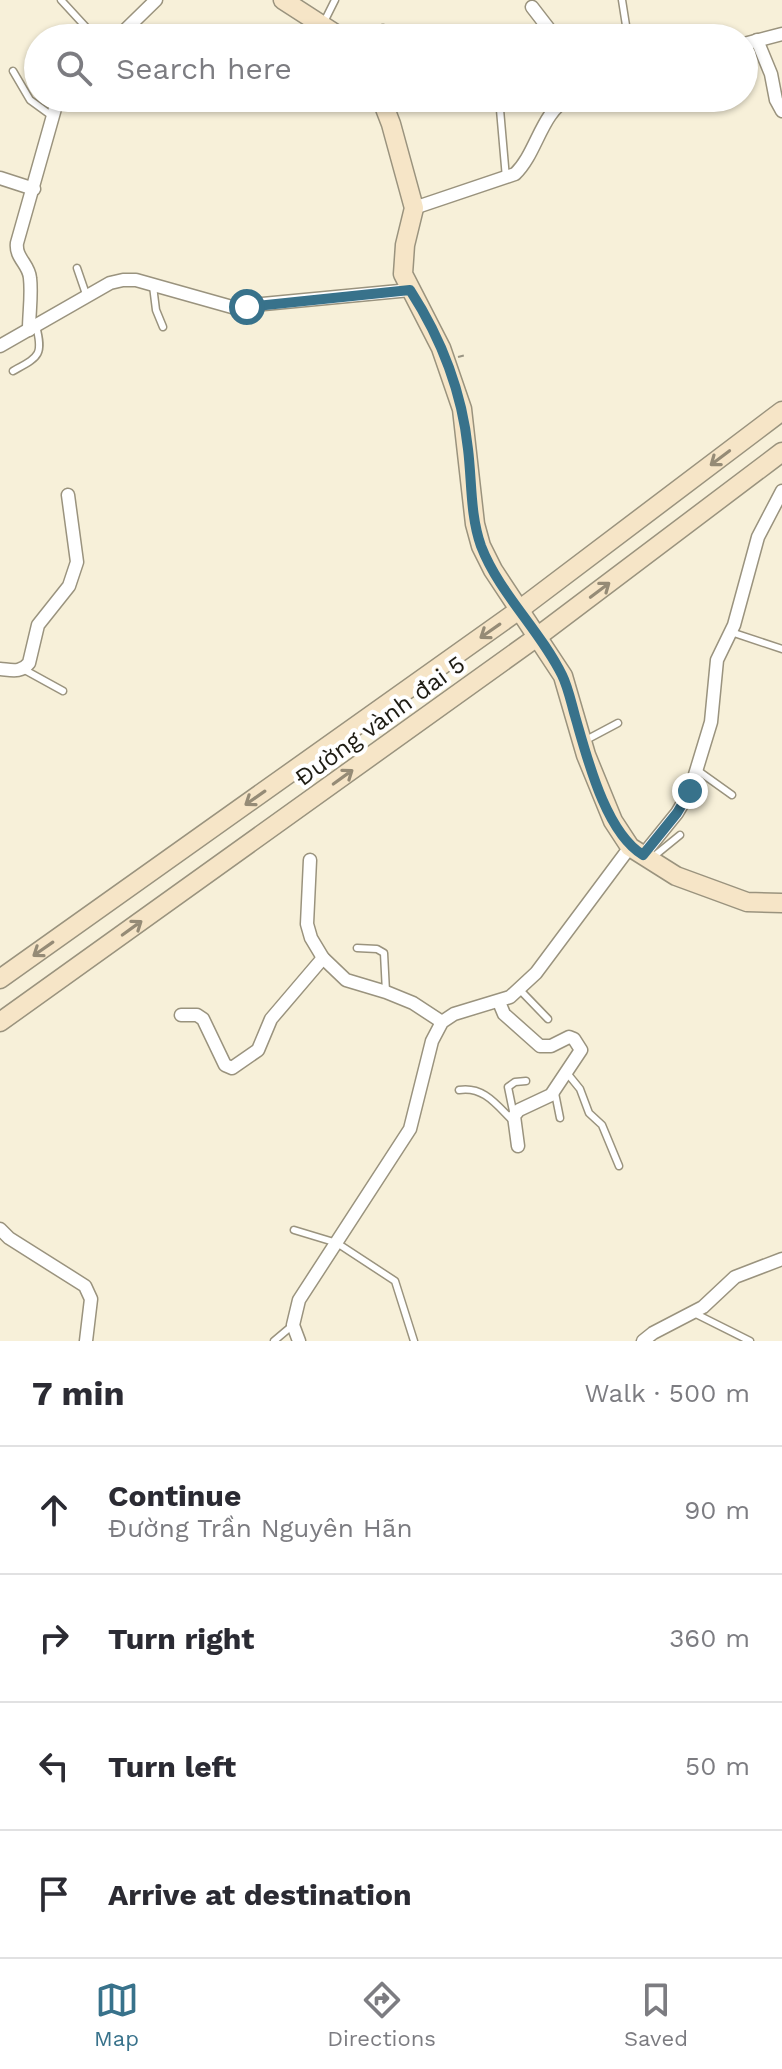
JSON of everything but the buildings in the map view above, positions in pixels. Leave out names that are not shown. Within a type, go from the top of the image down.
[{"type":"main road","points":[[283,0],[323,24]]},
{"type":"main road","points":[[386,112],[414,208],[405,245],[403,274],[441,348],[462,409],[475,524],[481,546],[493,570],[563,676],[582,742],[613,821],[641,854],[676,876],[747,902],[782,903]]},
{"type":"main road","name":"Đường vành đai 5","points":[[0,979],[519,610],[782,411]]},
{"type":"main road","name":"Đường vành đai 5","points":[[0,1022],[537,637],[782,452]]},
{"type":"street","points":[[131,24],[156,0]]},
{"type":"street","points":[[532,7],[545,24]]},
{"type":"street","points":[[758,40],[782,34]]},
{"type":"street","points":[[758,54],[771,74],[776,100],[782,111]]},
{"type":"street","points":[[32,328],[30,278],[16,249],[53,112]]},
{"type":"street","points":[[414,208],[515,174],[526,164],[553,112]]},
{"type":"street","points":[[0,178],[34,189]]},
{"type":"street","points":[[0,346],[110,283],[123,280],[232,307],[410,290]]},
{"type":"street","points":[[299,1341],[293,1325],[299,1300],[410,1129],[432,1041],[442,1022],[454,1014],[499,1002],[520,990],[684,803],[711,722],[717,660],[731,632],[758,537],[782,491]]},
{"type":"street","points":[[0,669],[23,669],[29,663],[38,625],[69,586],[77,562],[68,495]]},
{"type":"street","points":[[310,860],[307,924],[323,958],[350,982],[413,1003],[442,1022]]},
{"type":"street","points":[[181,1015],[197,1015],[203,1019],[225,1065],[232,1068],[258,1050],[271,1019],[323,958]]},
{"type":"street","points":[[499,1002],[504,1014],[540,1046],[551,1046],[564,1038],[574,1039],[579,1045],[580,1054],[565,1070],[554,1090],[545,1099],[519,1110],[514,1119],[518,1146]]},
{"type":"street","points":[[0,1229],[9,1238],[85,1286],[91,1299],[86,1341]]},
{"type":"street","points":[[643,1341],[694,1313],[735,1277],[782,1259]]},
{"type":"lane","points":[[61,0],[83,24]]},
{"type":"lane","points":[[323,24],[335,0]]},
{"type":"lane","points":[[622,0],[626,24]]},
{"type":"lane","points":[[13,71],[24,90]]},
{"type":"lane","points":[[46,112],[52,116]]},
{"type":"lane","points":[[500,112],[506,178]]},
{"type":"lane","points":[[77,268],[87,297]]},
{"type":"lane","points":[[153,286],[156,310],[163,327]]},
{"type":"lane","points":[[13,371],[39,355],[41,347],[32,328]]},
{"type":"lane","points":[[731,632],[782,649]]},
{"type":"lane","points":[[23,669],[63,691]]},
{"type":"lane","points":[[582,742],[618,723]]},
{"type":"lane","points":[[697,770],[732,795]]},
{"type":"lane","points":[[641,854],[680,835]]},
{"type":"lane","points":[[357,948],[377,949],[385,956],[386,992]]},
{"type":"lane","points":[[520,990],[548,1019]]},
{"type":"lane","points":[[565,1070],[580,1089],[589,1113],[602,1125],[619,1166]]},
{"type":"lane","points":[[514,1119],[508,1087],[515,1082],[526,1081]]},
{"type":"lane","points":[[459,1090],[472,1088],[482,1092],[514,1119]]},
{"type":"lane","points":[[554,1090],[560,1118]]},
{"type":"lane","points":[[294,1230],[337,1243],[395,1281],[414,1341]]},
{"type":"lane","points":[[694,1313],[750,1341]]},
{"type":"lane","points":[[274,1341],[293,1325]]},
{"type":"route","points":[[247,307],[410,290],[441,348],[462,409],[475,524],[481,546],[493,570],[563,676],[586,755],[613,821],[630,847],[643,855],[677,813],[690,791]]}]
